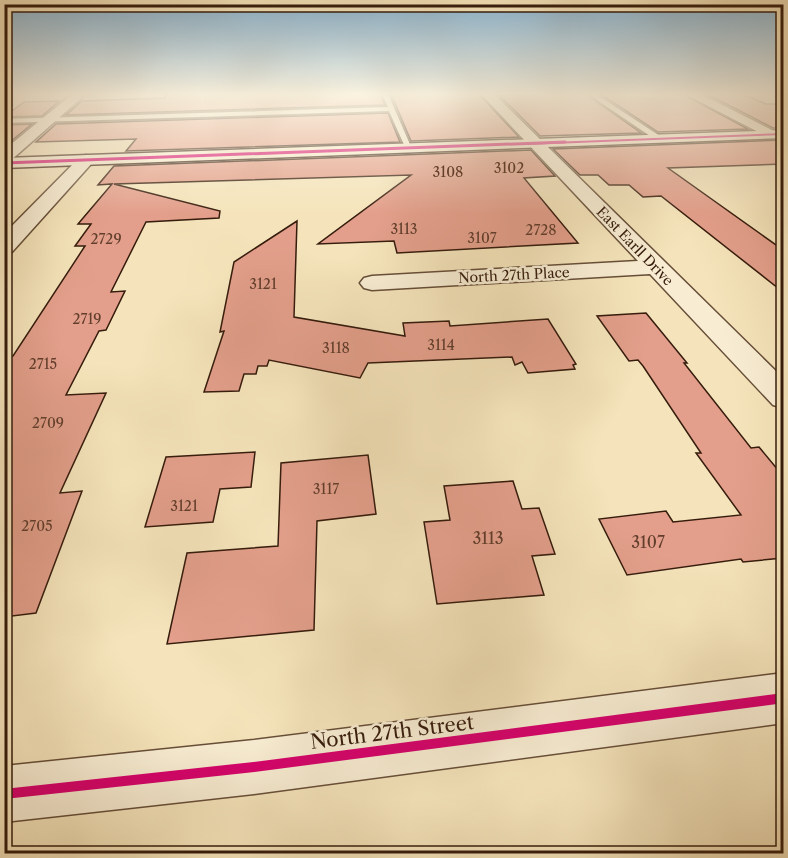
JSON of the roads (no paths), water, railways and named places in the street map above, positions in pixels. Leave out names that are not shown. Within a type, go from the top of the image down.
[{"type":"street","points":[[4,158],[33,134]]},
{"type":"street","name":"East Earll Drive","points":[[525,134],[783,398]]},
{"type":"street","points":[[4,163],[533,142],[780,136]]},
{"type":"street","points":[[4,247],[86,159]]},
{"type":"street","name":"North 27th Place","points":[[372,283],[655,267]]},
{"type":"street","name":"North 27th Street","points":[[4,794],[254,766],[783,698]]},
{"type":"lane","points":[[403,134],[409,147]]},
{"type":"lane","points":[[653,134],[659,138]]}]
